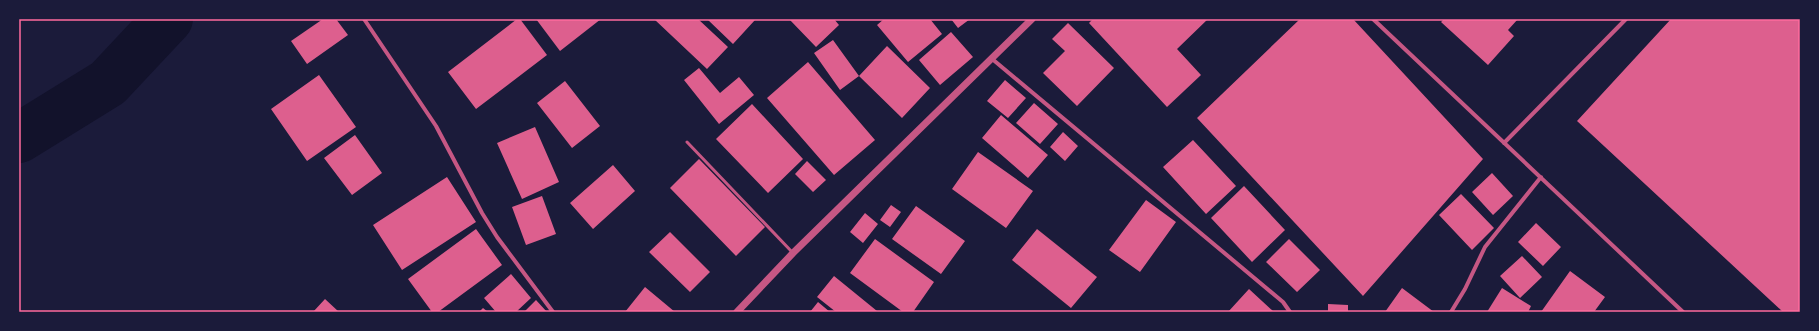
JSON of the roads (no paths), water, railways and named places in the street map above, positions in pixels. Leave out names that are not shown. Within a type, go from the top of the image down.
[{"type":"street","points":[[364,19],[436,126],[482,213],[497,237],[553,312]]},
{"type":"street","points":[[737,312],[793,254],[1032,19]]},
{"type":"street","points":[[1373,19],[1541,176],[1683,312]]},
{"type":"street","points":[[1504,143],[1626,19]]},
{"type":"street","points":[[991,58],[1284,302],[1290,312]]},
{"type":"street","points":[[1451,312],[1465,289],[1485,247],[1541,176]]},
{"type":"lane","points":[[687,142],[793,254]]},
{"type":"waterway","points":[[19,138],[108,83],[168,19]]}]
